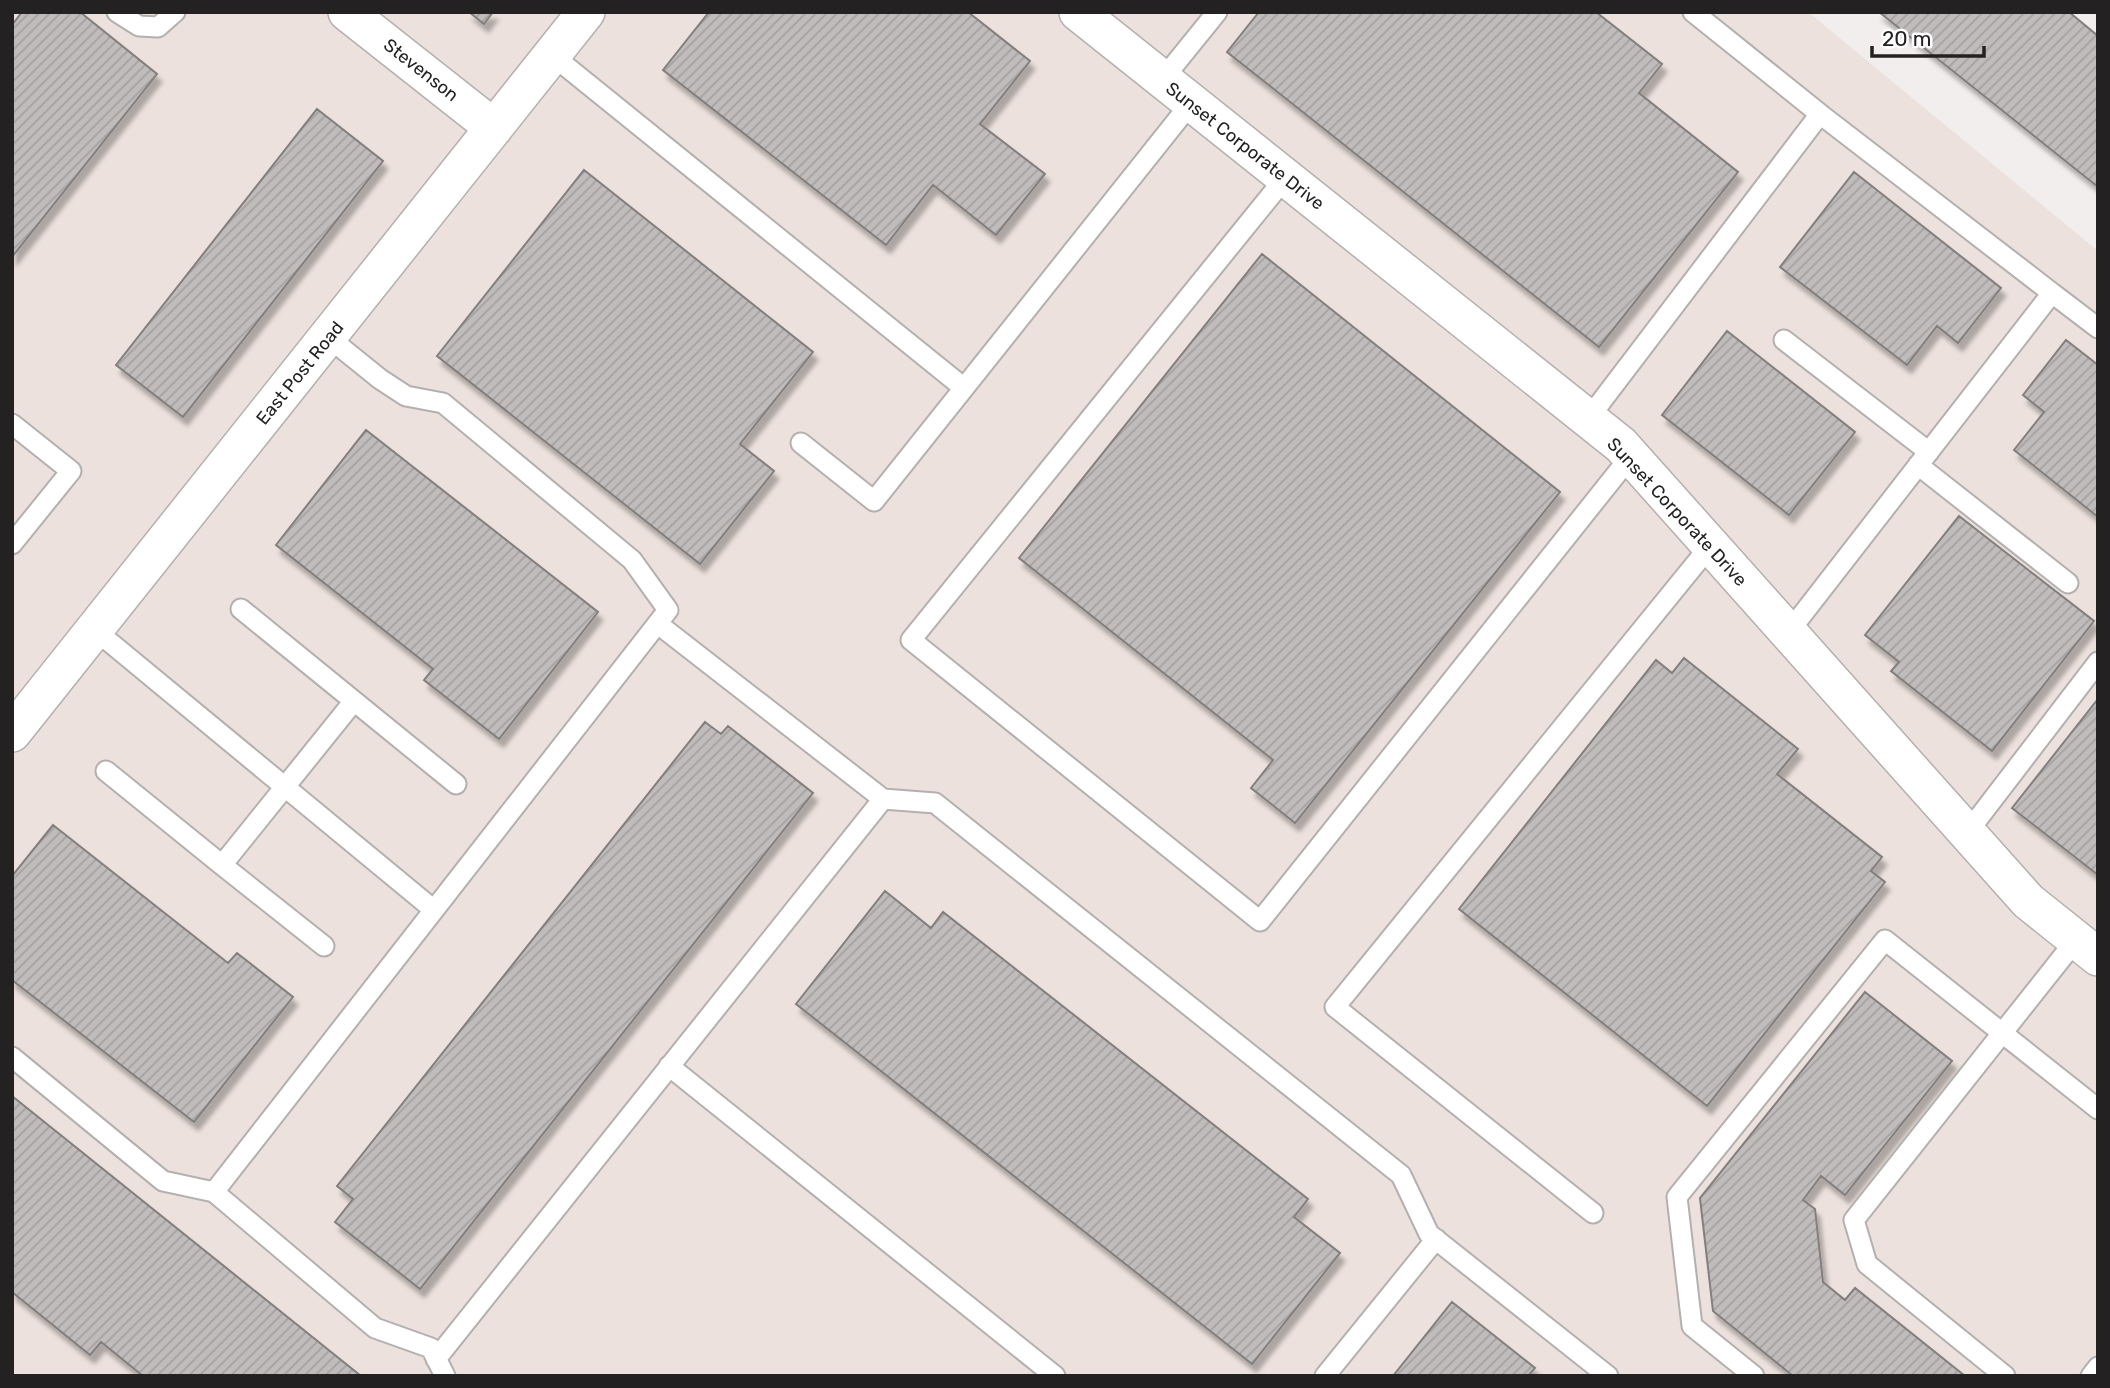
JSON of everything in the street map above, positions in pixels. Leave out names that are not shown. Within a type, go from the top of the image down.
[{"type":"street","name":"Stevenson","points":[[347,12],[494,128]]},
{"type":"street","name":"East Post Road","points":[[13,731],[586,12]]},
{"type":"street","name":"Sunset Corporate Drive","points":[[1078,12],[1588,419],[1630,457],[2028,901],[2087,949]]},
{"type":"lane","points":[[117,12],[139,26],[158,27],[175,12]]},
{"type":"lane","points":[[1162,80],[1217,12]]},
{"type":"lane","points":[[1693,12],[1820,114],[2098,328]]},
{"type":"lane","points":[[552,55],[964,388]]},
{"type":"lane","points":[[802,443],[874,501],[1191,103]]},
{"type":"lane","points":[[1588,419],[1820,114]]},
{"type":"lane","points":[[1285,178],[911,640],[1260,920],[1630,457]]},
{"type":"lane","points":[[1788,633],[2052,293]]},
{"type":"lane","points":[[214,1192],[668,610],[632,560],[443,403],[406,396],[380,379],[328,337]]},
{"type":"lane","points":[[1784,340],[2068,583]]},
{"type":"lane","points":[[12,424],[71,471],[12,544]]},
{"type":"lane","points":[[1593,1213],[1335,1007],[1710,546]]},
{"type":"lane","points":[[241,609],[456,784]]},
{"type":"lane","points":[[658,624],[883,799],[935,803],[1401,1175],[1429,1234],[1608,1376]]},
{"type":"lane","points":[[95,630],[434,909]]},
{"type":"lane","points":[[1968,833],[2098,662]]},
{"type":"lane","points":[[222,865],[354,701]]},
{"type":"lane","points":[[106,771],[324,946]]},
{"type":"lane","points":[[12,1057],[163,1181],[214,1192],[375,1328],[431,1348],[441,1367],[669,1066],[883,799]]},
{"type":"lane","points":[[1754,1376],[1692,1325],[1677,1197],[1885,940],[2098,1109]]},
{"type":"lane","points":[[2006,1376],[1867,1264],[1854,1220],[2003,1033],[2087,949]]},
{"type":"lane","points":[[669,1066],[1055,1376]]},
{"type":"lane","points":[[1325,1376],[1436,1239]]},
{"type":"lane","points":[[2091,1376],[2098,1367]]},
{"type":"shaded area","points":[[12,12],[1808,12],[2098,251],[2098,1376],[12,1376]]},
{"type":"building","points":[[22,12],[80,12],[157,74],[12,257],[12,25]]},
{"type":"building","points":[[469,12],[493,12],[484,24]]},
{"type":"building","points":[[709,12],[968,12],[1030,61],[980,124],[1045,174],[996,235],[933,185],[886,245],[663,70]]},
{"type":"building","points":[[1259,12],[1596,12],[1662,64],[1639,93],[1738,172],[1599,347],[1227,52]]},
{"type":"building","points":[[1879,12],[2069,12],[2098,36],[2098,187]]},
{"type":"building","points":[[317,109],[383,161],[183,417],[116,365]]},
{"type":"building","points":[[584,170],[813,352],[740,444],[774,471],[700,564],[437,356]]},
{"type":"building","points":[[1854,172],[2001,288],[1958,343],[1937,326],[1907,365],[1780,267]]},
{"type":"building","points":[[1262,254],[1560,492],[1295,823],[1251,788],[1273,760],[1019,558]]},
{"type":"building","points":[[1727,331],[1855,432],[1789,515],[1662,415]]},
{"type":"building","points":[[2066,340],[2098,365],[2098,517],[2014,450],[2044,412],[2023,395]]},
{"type":"building","points":[[366,430],[598,612],[499,739],[424,680],[433,669],[276,545]]},
{"type":"building","points":[[1959,516],[2094,621],[1992,751],[1891,671],[1899,662],[1865,635]]},
{"type":"building","points":[[1684,658],[1798,749],[1777,774],[1882,857],[1871,871],[1885,882],[1707,1106],[1459,909],[1656,660],[1672,673]]},
{"type":"building","points":[[2098,699],[2098,875],[2012,808]]},
{"type":"building","points":[[705,722],[721,734],[728,726],[813,793],[420,1289],[335,1222],[353,1199],[337,1186]]},
{"type":"building","points":[[53,825],[228,963],[237,953],[293,997],[194,1122],[12,980],[12,876]]},
{"type":"building","points":[[885,891],[931,928],[943,912],[1308,1199],[1294,1217],[1340,1253],[1252,1364],[796,1004]]},
{"type":"building","points":[[1865,992],[1952,1061],[1845,1195],[1821,1176],[1803,1200],[1815,1209],[1823,1282],[1845,1300],[1855,1288],[1965,1376],[1793,1376],[1713,1311],[1700,1198]]},
{"type":"building","points":[[12,1096],[361,1376],[143,1376],[101,1342],[90,1355],[12,1292]]},
{"type":"building","points":[[1452,1302],[1535,1368],[1528,1376],[1393,1376]]}]
